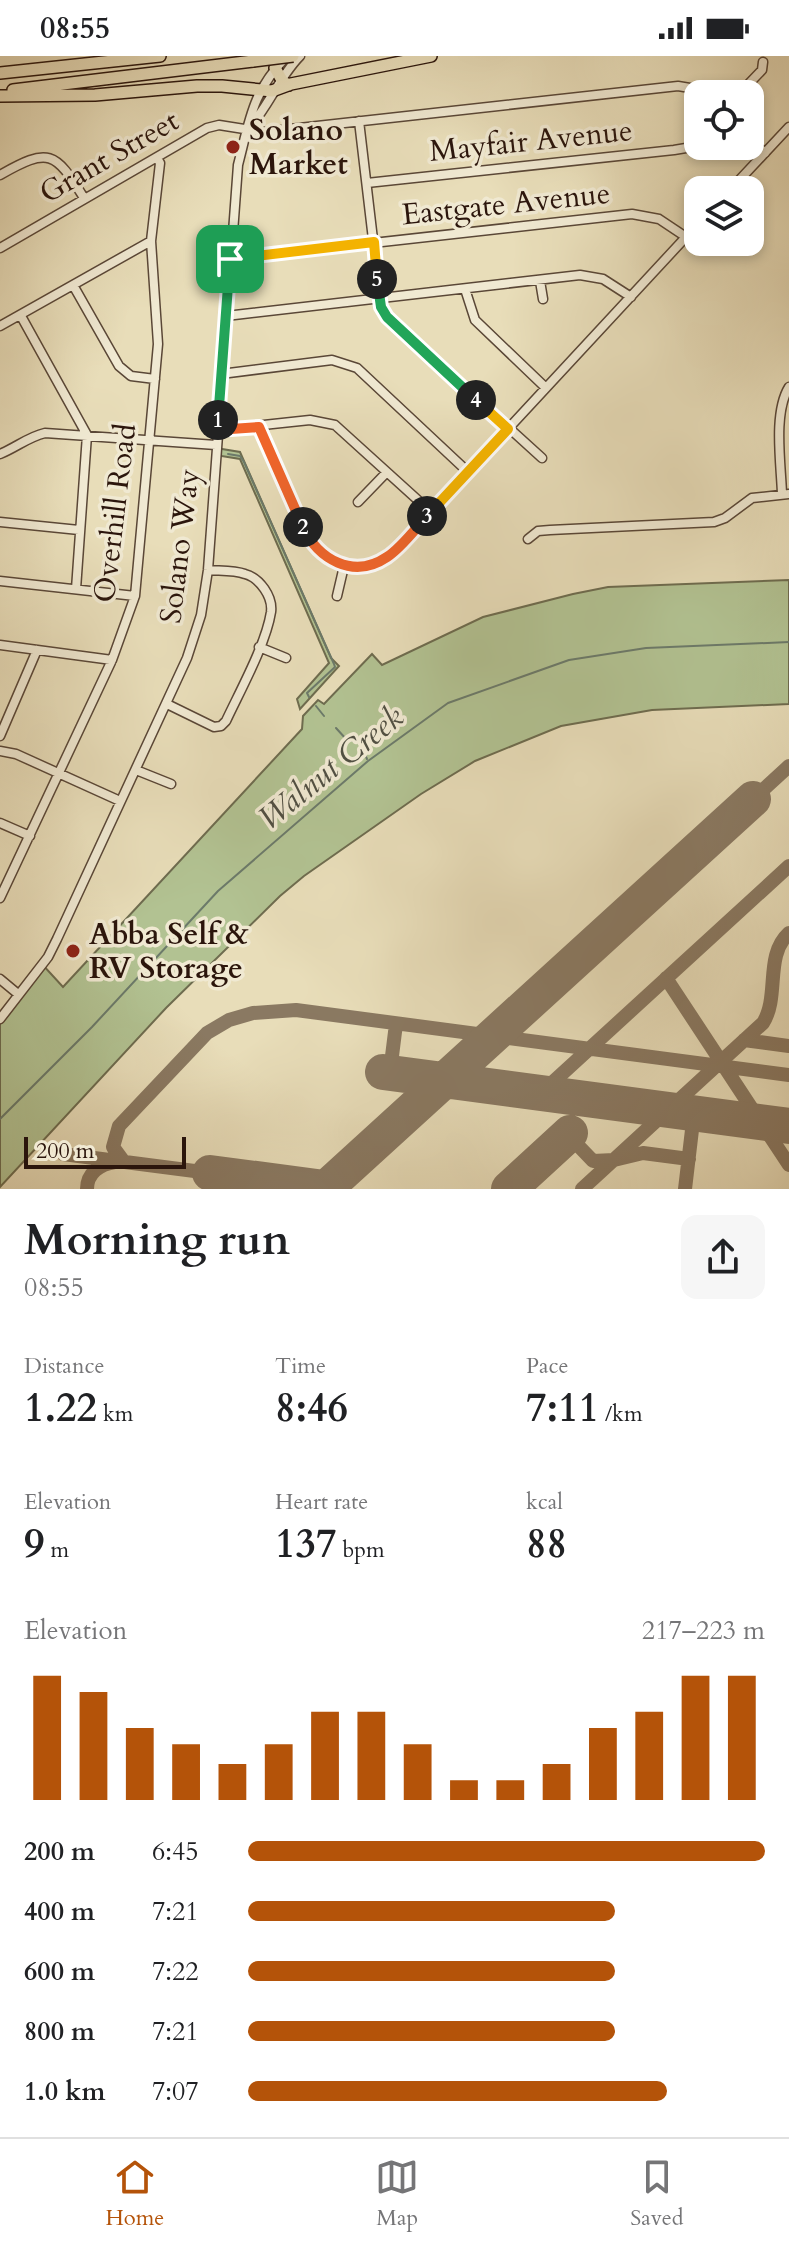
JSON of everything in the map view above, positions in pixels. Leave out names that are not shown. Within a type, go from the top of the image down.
[{"type":"highway","points":[[71,66],[98,56]]},
{"type":"highway","points":[[0,73],[160,56]]},
{"type":"highway","points":[[0,94],[290,56]]},
{"type":"highway","points":[[0,94],[84,95],[197,86],[266,90],[282,77],[431,56]]},
{"type":"street","points":[[282,77],[290,56]]},
{"type":"street","points":[[248,128],[249,116],[266,90],[300,56]]},
{"type":"street","points":[[752,80],[762,70],[763,62]]},
{"type":"street","name":"Grant Street","points":[[0,248],[213,126],[263,132],[684,87]]},
{"type":"street","points":[[359,121],[379,299],[387,317],[542,458]]},
{"type":"street","points":[[743,176],[789,127]]},
{"type":"street","name":"Solano Way","points":[[0,1019],[48,957],[167,704],[201,615],[208,570],[238,165],[248,128]]},
{"type":"street","name":"Mayfair Avenue","points":[[367,183],[684,148]]},
{"type":"street","points":[[0,175],[32,157],[52,159],[67,170],[84,198]]},
{"type":"street","name":"Overhill Road","points":[[1,894],[112,660],[135,596],[158,344],[151,241],[160,163],[157,158]]},
{"type":"street","name":"Eastgate Avenue","points":[[230,259],[632,214],[659,219],[684,236]]},
{"type":"street","points":[[259,427],[311,543],[323,555],[344,566],[370,565],[388,557],[684,239]]},
{"type":"street","points":[[0,326],[151,241]]},
{"type":"street","points":[[226,316],[580,275],[603,279],[631,297]]},
{"type":"street","points":[[540,281],[543,299]]},
{"type":"street","points":[[73,285],[119,366],[131,376],[155,379]]},
{"type":"street","points":[[465,289],[475,320],[546,388]]},
{"type":"street","points":[[21,316],[87,435],[76,589]]},
{"type":"street","points":[[221,374],[332,360],[345,362],[357,368],[468,472]]},
{"type":"street","points":[[528,539],[538,531],[714,522],[725,518],[752,498],[785,494],[780,412],[789,387]]},
{"type":"street","points":[[217,430],[310,420],[335,425],[431,512]]},
{"type":"street","points":[[0,454],[16,448],[29,436],[45,433],[216,445]]},
{"type":"street","points":[[358,502],[386,473]]},
{"type":"street","points":[[285,487],[297,482]]},
{"type":"street","points":[[0,522],[79,530]]},
{"type":"street","points":[[337,596],[344,566]]},
{"type":"street","points":[[167,704],[214,727],[221,726],[259,647],[271,611],[263,586],[246,574],[208,570]]},
{"type":"street","points":[[0,581],[135,596]]},
{"type":"street","points":[[0,645],[112,660]]},
{"type":"street","points":[[259,647],[286,658]]},
{"type":"street","points":[[0,736],[37,650]]},
{"type":"street","points":[[0,751],[16,754],[120,801]]},
{"type":"street","points":[[136,770],[171,784]]},
{"type":"street","points":[[0,823],[30,836]]},
{"type":"street","points":[[0,979],[18,994]]},
{"type":"green space","points":[[216,448],[240,452],[331,658],[339,666],[300,709],[297,699],[329,663],[240,459],[215,455]]},
{"type":"green space","points":[[789,580],[789,704],[652,710],[561,726],[475,761],[421,794],[280,896],[166,1008],[0,1187],[0,1019],[42,964],[63,987],[302,729],[303,716],[318,700],[324,704],[372,654],[382,665],[483,617],[608,587]]},
{"type":"waterway","points":[[228,454],[240,456],[244,462],[334,664],[335,667],[307,693],[309,697]]},
{"type":"waterway","name":"Walnut Creek","points":[[0,1119],[92,1027],[218,891],[368,761],[448,703],[569,660],[646,648],[789,642]]},
{"type":"waterway","points":[[316,706],[324,716]]},
{"type":"waterway","points":[[336,728],[346,739],[360,743],[367,759]]},
{"type":"taxiway","points":[[753,799],[789,766]]},
{"type":"taxiway","points":[[541,1093],[789,866]]},
{"type":"taxiway","points":[[582,1189],[763,1023],[771,1001],[777,953],[789,933]]},
{"type":"taxiway","points":[[666,978],[789,1165]]},
{"type":"taxiway","points":[[124,1162],[113,1147],[119,1126],[207,1033],[229,1020],[253,1013],[296,1010],[789,1075]]},
{"type":"taxiway","points":[[390,1072],[396,1024]]},
{"type":"taxiway","points":[[744,1040],[789,1046]]},
{"type":"taxiway","points":[[685,1189],[694,1113]]},
{"type":"taxiway","points":[[568,1135],[593,1161],[643,1153],[689,1159]]},
{"type":"taxiway","points":[[63,1154],[210,1173]]},
{"type":"taxiway","points":[[87,1189],[89,1178],[95,1170],[115,1162]]},
{"type":"runway","points":[[325,1189],[753,799]]},
{"type":"runway","points":[[383,1072],[789,1126]]},
{"type":"runway","points":[[509,1189],[570,1133]]},
{"type":"runway","points":[[210,1173],[332,1189]]},
{"type":"place","name":"Solano Market","points":[[233,147]]},
{"type":"place","name":"Abba Self & RV Storage","points":[[73,951]]},
{"type":"route","points":[[374,242],[379,299],[387,317],[508,429],[388,557],[359,567],[344,566],[323,555],[311,543],[259,427],[217,430],[230,259],[374,242]]}]
